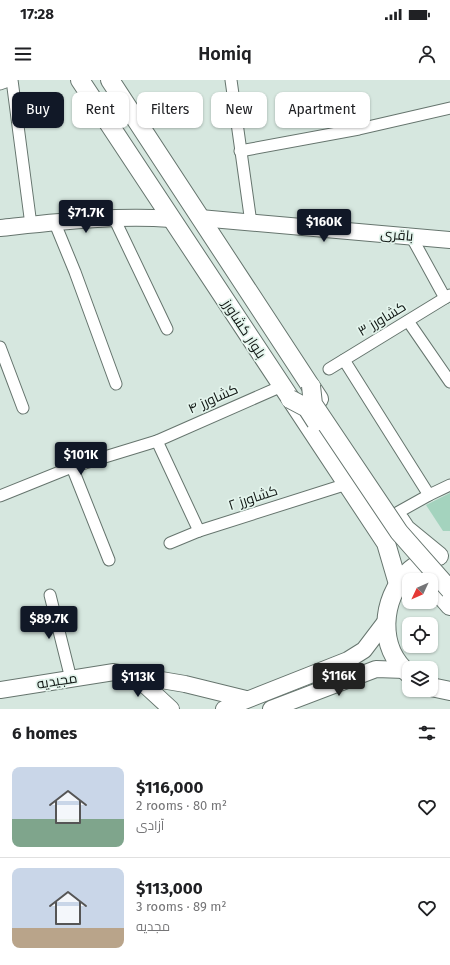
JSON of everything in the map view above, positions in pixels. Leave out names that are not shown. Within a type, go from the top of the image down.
[{"type":"main road","name":"بلوار کشاورز","points":[[80,80],[386,543],[398,584]]},
{"type":"main road","name":"بلوار کشاورز","points":[[110,80],[406,530],[444,555]]},
{"type":"main road","points":[[311,386],[313,404],[399,532],[450,590]]},
{"type":"main road","points":[[286,392],[307,408],[409,560],[421,573]]},
{"type":"main road","points":[[402,666],[394,656],[388,639],[386,621],[389,601],[398,584],[409,571],[423,562],[444,555]]},
{"type":"main road","points":[[438,592],[450,606]]},
{"type":"main road","points":[[438,688],[450,691]]},
{"type":"street","points":[[0,84],[12,80],[31,225]]},
{"type":"street","points":[[231,80],[251,223]]},
{"type":"street","points":[[240,151],[359,129],[450,108]]},
{"type":"street","points":[[0,228],[54,222],[114,218],[145,217],[171,219]]},
{"type":"street","points":[[114,218],[167,329]]},
{"type":"street","name":"باقری","points":[[200,218],[450,240]]},
{"type":"street","points":[[54,222],[75,272],[116,384]]},
{"type":"street","points":[[411,236],[448,296]]},
{"type":"street","name":"کشاورز ۳","points":[[330,369],[448,296]]},
{"type":"street","points":[[408,321],[446,367],[450,382]]},
{"type":"street","points":[[0,347],[22,408]]},
{"type":"street","points":[[344,360],[430,495]]},
{"type":"street","name":"کشاورز ۴","points":[[0,496],[72,467],[157,441],[286,392]]},
{"type":"street","points":[[157,441],[199,531]]},
{"type":"street","points":[[72,467],[109,560]]},
{"type":"street","name":"کشاورز ۲","points":[[170,543],[199,531],[347,484]]},
{"type":"street","points":[[395,514],[449,486]]},
{"type":"street","points":[[50,595],[71,679]]},
{"type":"street","points":[[224,709],[246,699],[348,660],[364,650],[386,621]]},
{"type":"street","points":[[271,709],[376,669],[402,672]]},
{"type":"street","points":[[114,672],[185,684],[246,699]]},
{"type":"street","points":[[114,672],[135,679],[146,686],[171,709]]},
{"type":"street","name":"مجیدیه","points":[[0,690],[114,672]]},
{"type":"street","points":[[146,686],[153,709]]},
{"type":"green space","points":[[450,493],[450,531],[443,531],[426,505]]}]
